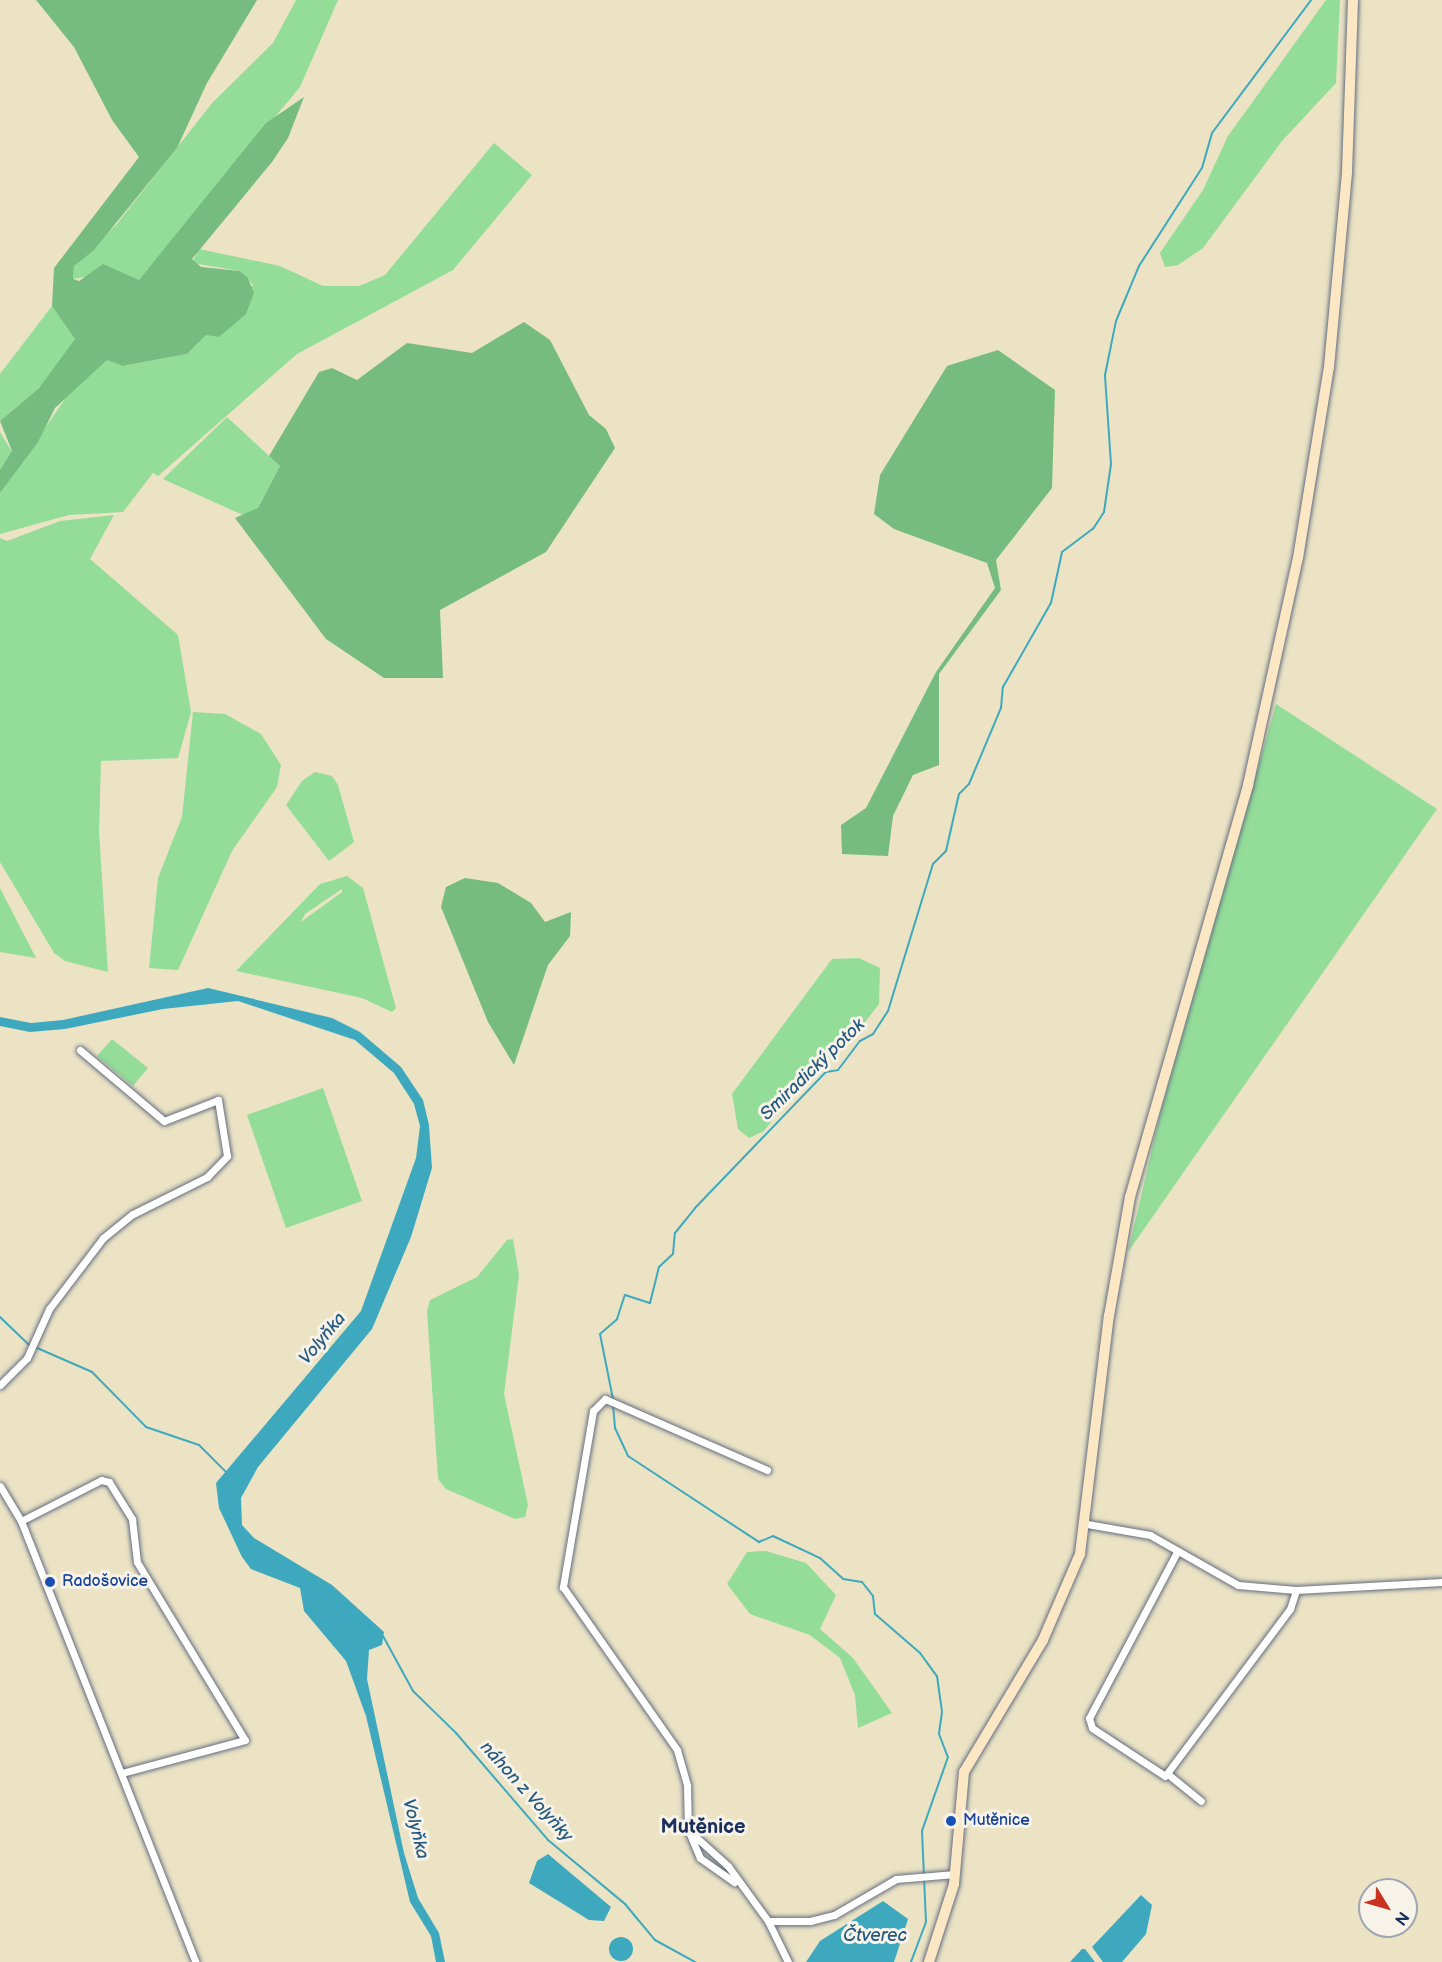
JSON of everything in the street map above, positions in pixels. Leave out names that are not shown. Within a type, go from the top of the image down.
[{"type":"street","points":[[929,1962],[955,1874],[964,1772],[1058,1612],[1087,1524],[1109,1316],[1130,1197],[1248,785],[1298,558],[1329,367],[1347,172],[1353,0]]},
{"type":"street","points":[[0,1385],[30,1351],[66,1283],[102,1238],[133,1214],[207,1177],[227,1156],[218,1100],[164,1121],[80,1050]]},
{"type":"street","points":[[767,1470],[605,1399],[593,1411],[563,1587],[677,1750],[687,1786],[688,1830],[700,1858],[734,1882],[768,1921],[788,1962]]},
{"type":"street","points":[[21,1521],[101,1480],[109,1482],[132,1519],[137,1562],[245,1740],[122,1773]]},
{"type":"street","points":[[0,1486],[21,1521],[196,1962]]},
{"type":"street","points":[[1087,1524],[1140,1532],[1238,1585],[1296,1590],[1442,1582]]},
{"type":"street","points":[[1177,1552],[1089,1718],[1092,1728],[1169,1775],[1202,1801]]},
{"type":"street","points":[[1169,1775],[1290,1609],[1296,1590]]},
{"type":"street","points":[[688,1830],[728,1866],[734,1882]]},
{"type":"street","points":[[768,1921],[834,1915],[896,1879],[930,1872],[955,1874]]},
{"type":"green space","points":[[36,0],[257,0],[207,83],[177,148],[94,250],[74,266],[73,279],[79,281],[103,264],[139,280],[266,123],[304,97],[288,138],[272,162],[192,259],[201,267],[240,271],[248,278],[254,293],[246,314],[219,337],[206,335],[187,354],[123,366],[107,360],[55,408],[38,442],[0,493],[0,470],[12,451],[0,421],[39,388],[75,339],[52,306],[54,268],[139,157],[112,120],[74,47]]},
{"type":"green space","points":[[296,0],[338,0],[300,87],[139,280],[113,272],[73,279],[74,266],[116,225],[213,102],[273,43]]},
{"type":"green space","points":[[1326,0],[1340,0],[1336,83],[1282,141],[1203,248],[1178,265],[1165,267],[1160,253],[1203,190],[1228,136]]},
{"type":"green space","points":[[494,143],[532,175],[453,270],[297,354],[158,476],[153,473],[123,512],[69,515],[0,534],[0,493],[74,386],[107,359],[124,366],[187,354],[253,285],[240,271],[192,263],[199,249],[280,266],[323,286],[359,286],[385,275]]},
{"type":"green space","points":[[52,306],[76,339],[39,388],[0,421],[0,374]]},
{"type":"green space","points":[[524,322],[550,340],[589,415],[606,429],[615,448],[546,552],[440,610],[443,678],[384,678],[326,639],[235,518],[258,508],[280,466],[269,456],[319,372],[332,368],[357,380],[407,343],[472,353]]},
{"type":"green space","points":[[998,350],[1055,390],[1052,488],[996,560],[1001,590],[939,674],[939,765],[913,775],[893,816],[888,856],[842,854],[841,825],[866,808],[936,672],[995,588],[987,563],[894,529],[874,514],[880,475],[947,366]]},
{"type":"green space","points":[[227,417],[280,466],[258,508],[245,516],[163,479]]},
{"type":"green space","points":[[0,432],[12,452],[0,470]]},
{"type":"green space","points":[[114,515],[90,559],[178,635],[191,712],[178,758],[101,761],[99,832],[108,972],[65,961],[54,953],[0,862],[0,538],[7,541],[60,521]]},
{"type":"green space","points":[[1276,704],[1437,809],[1128,1252],[1161,1111]]},
{"type":"green space","points":[[193,712],[225,714],[261,734],[281,765],[277,787],[232,851],[178,970],[149,968],[158,878],[182,817]]},
{"type":"green space","points":[[315,772],[332,776],[338,785],[354,842],[329,861],[286,805],[302,781]]},
{"type":"green space","points":[[347,876],[363,888],[396,1008],[392,1012],[362,998],[236,971],[320,884]],"holes":[[[342,889],[342,892],[301,922],[305,914]]]},
{"type":"green space","points":[[465,878],[498,883],[531,903],[545,922],[571,912],[570,936],[548,965],[514,1065],[488,1022],[441,907],[446,887]]},
{"type":"green space","points":[[0,888],[36,958],[0,952]]},
{"type":"green space","points":[[859,958],[880,968],[879,1004],[849,1043],[810,1071],[764,1131],[749,1138],[738,1129],[732,1094],[832,959]]},
{"type":"green space","points":[[112,1039],[148,1068],[133,1086],[97,1056]]},
{"type":"green space","points":[[323,1088],[362,1201],[286,1228],[247,1115]]},
{"type":"green space","points":[[513,1239],[519,1275],[504,1394],[528,1505],[525,1517],[515,1519],[446,1489],[438,1479],[427,1311],[430,1300],[477,1277],[507,1240]]},
{"type":"green space","points":[[766,1551],[806,1563],[836,1595],[820,1629],[853,1658],[892,1713],[858,1728],[855,1695],[840,1658],[810,1635],[750,1614],[727,1584],[747,1552]]},
{"type":"water","points":[[208,988],[332,1018],[360,1032],[401,1067],[423,1100],[429,1125],[432,1168],[411,1237],[372,1329],[258,1467],[241,1498],[242,1525],[254,1538],[332,1585],[384,1632],[382,1645],[369,1650],[367,1679],[404,1853],[418,1898],[439,1933],[445,1962],[436,1962],[431,1936],[410,1902],[366,1716],[346,1661],[304,1611],[300,1588],[251,1569],[242,1557],[219,1508],[216,1483],[361,1311],[416,1158],[420,1126],[414,1104],[394,1073],[355,1040],[238,1001],[163,1009],[65,1029],[30,1032],[0,1026],[0,1017],[31,1023],[63,1020]]},
{"type":"water","points":[[548,1854],[611,1907],[604,1921],[589,1920],[529,1883],[537,1861]]},
{"type":"water","points":[[1141,1895],[1152,1905],[1146,1934],[1122,1962],[1103,1962],[1092,1947]]},
{"type":"water","name":"Čtverec","points":[[883,1901],[908,1919],[894,1962],[806,1962],[820,1941]]},
{"type":"water","points":[[621,1937],[630,1940],[633,1949],[630,1958],[621,1961],[612,1958],[609,1949],[612,1940]]},
{"type":"water","points":[[1082,1949],[1085,1949],[1095,1962],[1070,1962]]},
{"type":"waterway","name":"Smiradický potok","points":[[613,1399],[600,1334],[617,1319],[625,1295],[650,1303],[659,1267],[673,1254],[675,1233],[695,1208],[826,1072],[838,1070],[860,1041],[873,1034],[888,1011],[933,864],[946,851],[959,794],[969,784],[1001,708],[1003,687],[1051,603],[1062,552],[1093,529],[1104,512],[1111,464],[1105,375],[1116,321],[1139,266],[1202,168],[1212,133],[1311,0]]},
{"type":"waterway","points":[[0,1317],[28,1344],[92,1372],[146,1427],[199,1445],[225,1471]]},
{"type":"waterway","name":"Smiradický potok","points":[[613,1405],[615,1428],[628,1456],[759,1542],[773,1536],[820,1558],[843,1579],[862,1582],[873,1596],[875,1614],[920,1653],[937,1676],[942,1712],[939,1734],[948,1757],[922,1831],[926,1922],[911,1962]]},
{"type":"waterway","name":"náhon z Volyňky","points":[[383,1636],[413,1691],[456,1733],[548,1840],[625,1904],[655,1940],[695,1962]]},
{"type":"place","name":"Radošovice","points":[[50,1582]]},
{"type":"place","name":"Mutěnice","points":[[951,1821]]},
{"type":"district","name":"Mutěnice","points":[[703,1827]]},
{"type":"water label","name":"Volyňka","points":[[323,1339]]},
{"type":"water label","name":"Volyňka","points":[[415,1829]]}]
